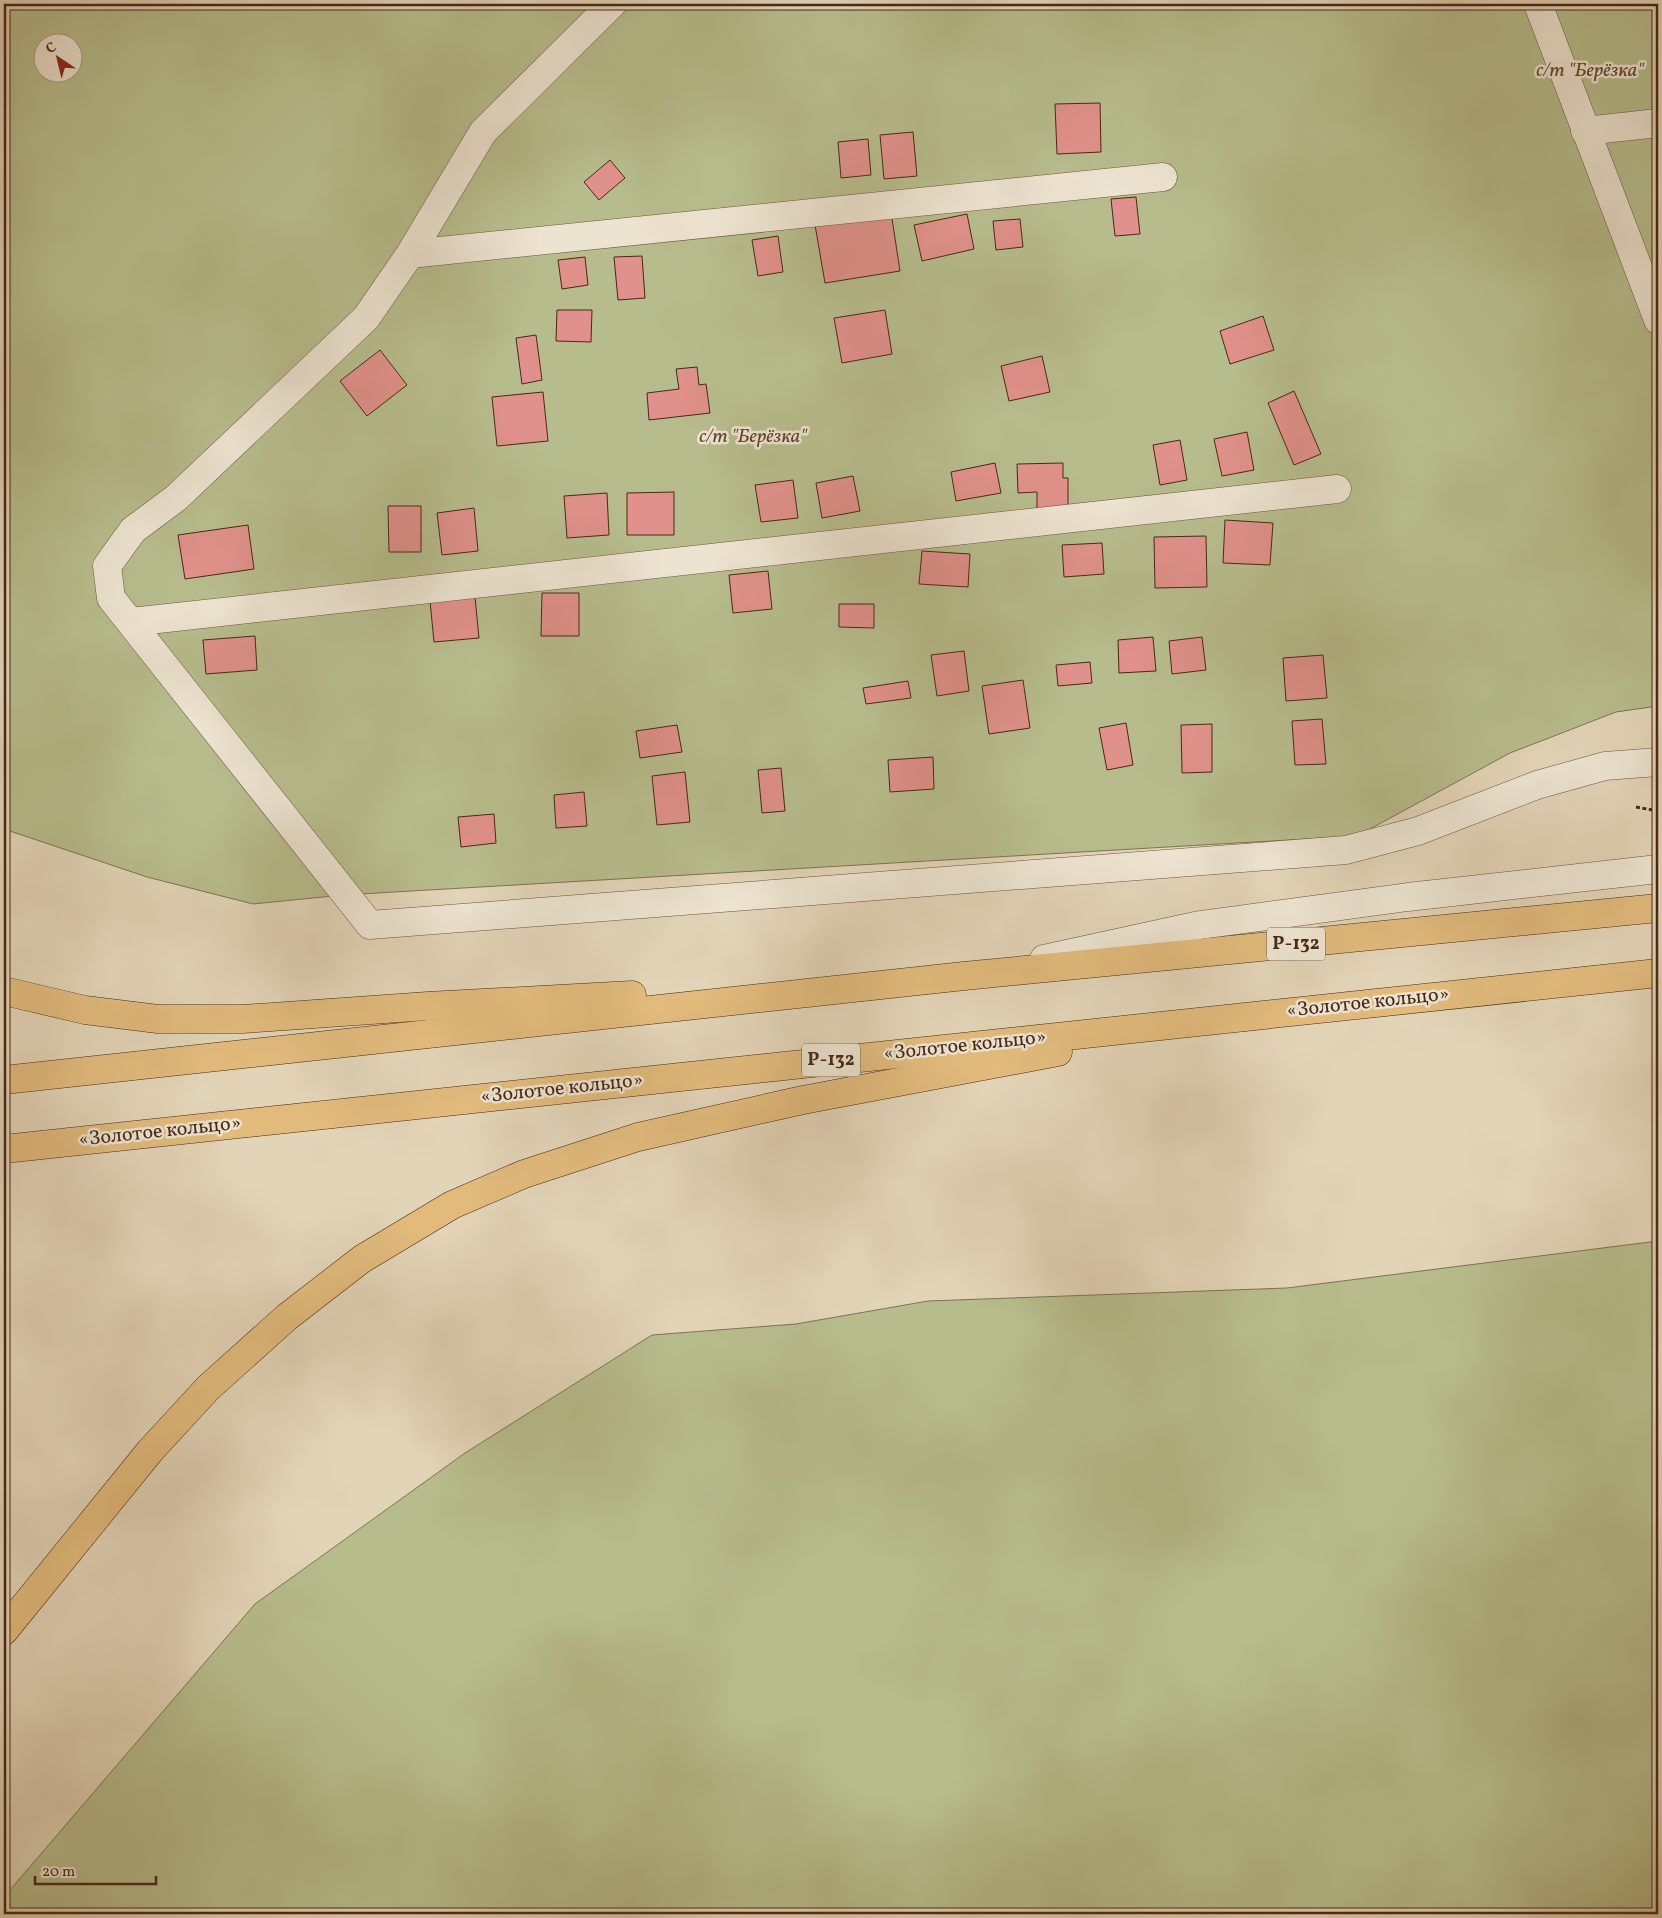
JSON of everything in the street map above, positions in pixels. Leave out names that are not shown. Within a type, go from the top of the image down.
[{"type":"highway","name":"Р-132","points":[[4,1080],[964,976],[1658,908]]},
{"type":"highway","name":"«Золотое кольцо»","points":[[4,1149],[1658,973]]},
{"type":"highway","name":"Р-132","points":[[4,991],[94,1011],[158,1018],[243,1019],[428,1006],[933,980]]},
{"type":"highway","name":"Р-132","points":[[4,1631],[150,1451],[208,1388],[287,1317],[362,1258],[452,1205],[524,1174],[638,1137],[803,1100],[1271,1013]]},
{"type":"street","points":[[612,4],[483,132],[410,254],[366,318],[176,498],[133,530],[107,566],[111,598],[132,622],[370,925],[1346,850],[1418,831],[1537,785],[1605,766],[1658,762]]},
{"type":"street","points":[[1538,4],[1658,320]]},
{"type":"street","points":[[1585,130],[1658,123]]},
{"type":"street","points":[[410,254],[1163,176]]},
{"type":"street","points":[[132,622],[1337,489]]},
{"type":"street","points":[[964,976],[1200,925],[1408,897],[1658,869]]},
{"type":"path","points":[[1636,807],[1658,811]]},
{"type":"green space","name":"c/т \"Берёзка\"","points":[[4,4],[1658,4],[1658,706],[1616,712],[1510,753],[1357,836],[343,895],[253,904],[147,877],[4,829]]},
{"type":"green space","points":[[1658,1241],[1658,1914],[4,1914],[4,1897],[255,1604],[465,1453],[652,1335],[796,1324],[928,1301],[1287,1288]]},
{"type":"building","points":[[1100,103],[1101,152],[1057,154],[1055,104]]},
{"type":"building","points":[[913,132],[917,176],[884,179],[880,135]]},
{"type":"building","points":[[868,139],[871,175],[841,178],[838,142]]},
{"type":"building","points":[[610,160],[625,178],[599,200],[584,182]]},
{"type":"building","points":[[1136,197],[1140,234],[1115,236],[1111,199]]},
{"type":"building","points":[[891,212],[900,271],[825,283],[815,225]]},
{"type":"building","points":[[967,214],[974,249],[922,261],[914,225]]},
{"type":"building","points":[[1020,219],[1023,247],[996,250],[993,221]]},
{"type":"building","points":[[778,236],[783,272],[758,276],[752,240]]},
{"type":"building","points":[[642,256],[645,298],[618,300],[614,257]]},
{"type":"building","points":[[585,257],[588,285],[562,289],[558,260]]},
{"type":"building","points":[[557,310],[592,310],[591,342],[556,341]]},
{"type":"building","points":[[885,310],[892,354],[842,363],[834,318]]},
{"type":"building","points":[[1263,316],[1274,350],[1230,364],[1220,331]]},
{"type":"building","points":[[536,335],[542,380],[522,384],[516,338]]},
{"type":"building","points":[[380,350],[407,385],[367,416],[340,381]]},
{"type":"building","points":[[1042,356],[1050,392],[1009,401],[1001,366]]},
{"type":"building","points":[[697,367],[699,385],[706,384],[710,413],[649,420],[647,393],[679,389],[676,369]]},
{"type":"building","points":[[1294,391],[1321,454],[1294,465],[1268,403]]},
{"type":"building","points":[[543,392],[548,441],[497,446],[492,397]]},
{"type":"building","points":[[1247,432],[1254,470],[1222,476],[1214,439]]},
{"type":"building","points":[[1180,440],[1187,480],[1160,485],[1153,445]]},
{"type":"building","points":[[995,463],[1001,493],[956,501],[951,472]]},
{"type":"building","points":[[1063,463],[1063,478],[1068,478],[1068,508],[1037,509],[1037,492],[1018,493],[1017,464]]},
{"type":"building","points":[[853,476],[860,511],[822,518],[816,483]]},
{"type":"building","points":[[793,480],[798,518],[761,522],[755,485]]},
{"type":"building","points":[[674,492],[674,535],[627,535],[627,493]]},
{"type":"building","points":[[607,493],[609,535],[567,538],[564,496]]},
{"type":"building","points":[[388,506],[421,506],[421,552],[389,552]]},
{"type":"building","points":[[474,508],[478,551],[442,555],[437,513]]},
{"type":"building","points":[[1225,520],[1273,523],[1270,565],[1223,563]]},
{"type":"building","points":[[248,525],[254,569],[185,579],[178,535]]},
{"type":"building","points":[[1206,536],[1207,587],[1155,588],[1154,537]]},
{"type":"building","points":[[1102,543],[1104,574],[1064,577],[1062,545]]},
{"type":"building","points":[[922,551],[970,554],[968,587],[919,584]]},
{"type":"building","points":[[768,571],[772,609],[733,613],[729,575]]},
{"type":"building","points":[[542,593],[579,593],[579,636],[541,636]]},
{"type":"building","points":[[475,597],[479,638],[434,642],[430,601]]},
{"type":"building","points":[[839,604],[874,604],[874,628],[839,627]]},
{"type":"building","points":[[255,636],[257,670],[206,674],[203,640]]},
{"type":"building","points":[[1153,637],[1156,671],[1119,673],[1118,640]]},
{"type":"building","points":[[1202,637],[1206,670],[1172,674],[1169,641]]},
{"type":"building","points":[[964,651],[969,691],[937,696],[931,655]]},
{"type":"building","points":[[1323,655],[1327,698],[1286,701],[1283,658]]},
{"type":"building","points":[[1090,662],[1092,683],[1058,686],[1056,665]]},
{"type":"building","points":[[1023,680],[1030,728],[989,734],[982,686]]},
{"type":"building","points":[[908,681],[911,698],[866,704],[863,688]]},
{"type":"building","points":[[1322,719],[1326,764],[1295,765],[1292,721]]},
{"type":"building","points":[[1126,723],[1133,765],[1107,770],[1099,728]]},
{"type":"building","points":[[1212,724],[1212,772],[1182,773],[1181,725]]},
{"type":"building","points":[[677,725],[682,752],[640,758],[636,731]]},
{"type":"building","points":[[933,757],[934,789],[890,792],[888,760]]},
{"type":"building","points":[[781,768],[785,811],[762,813],[758,770]]},
{"type":"building","points":[[685,772],[690,822],[657,825],[652,776]]},
{"type":"building","points":[[584,792],[587,826],[556,828],[554,795]]},
{"type":"building","points":[[494,814],[496,843],[461,847],[458,817]]},
{"type":"park label","name":"с/т \"Берёзка\"","points":[[1590,71]]}]
